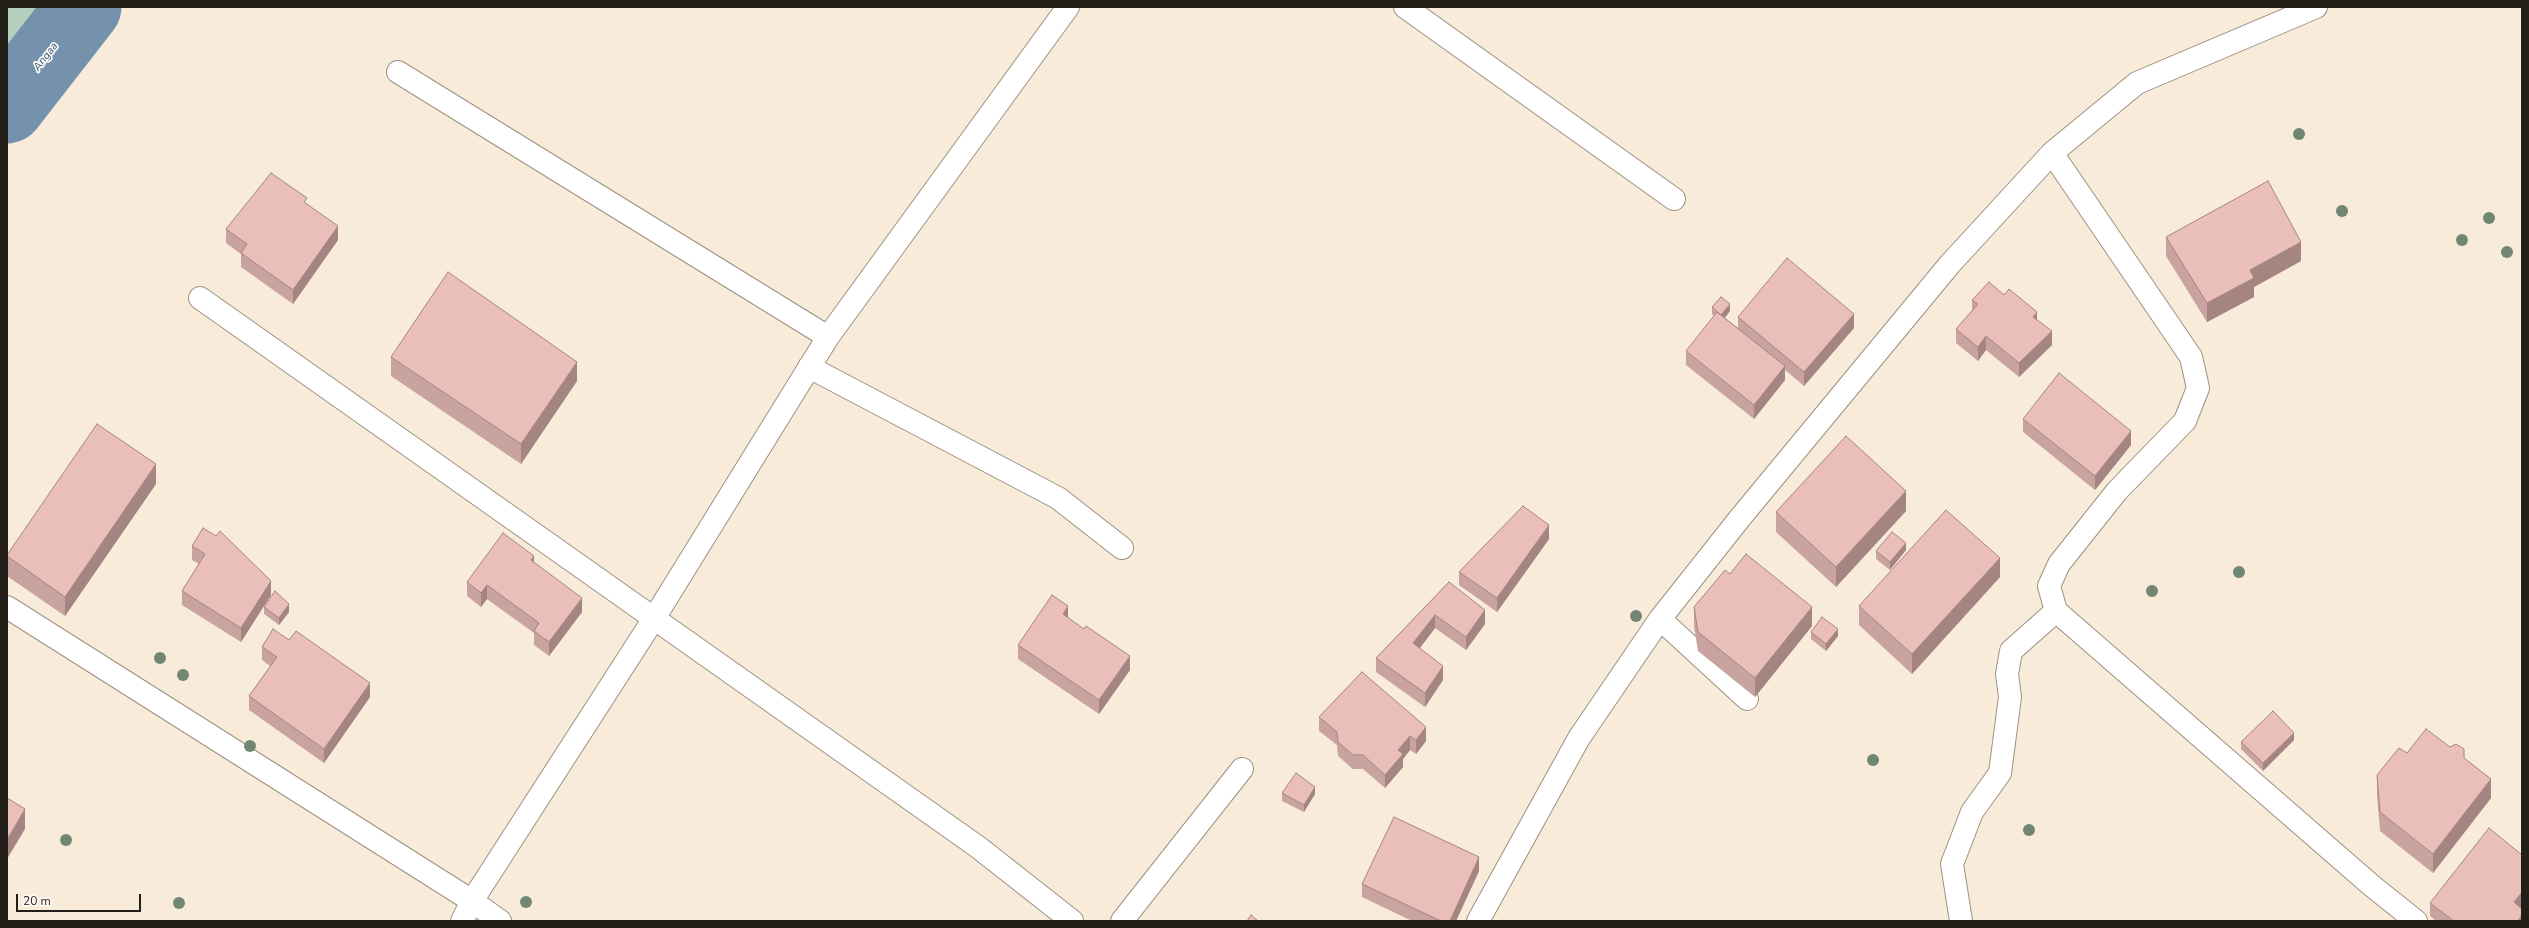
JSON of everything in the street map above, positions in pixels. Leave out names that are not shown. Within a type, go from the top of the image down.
[{"type":"street","points":[[462,921],[472,901],[653,620],[828,337],[1068,7]]},
{"type":"street","points":[[1405,7],[1674,199]]},
{"type":"street","points":[[1478,921],[1579,738],[1660,619],[1740,518],[1950,264],[2052,153],[2137,84],[2316,7]]},
{"type":"street","points":[[398,72],[828,337]]},
{"type":"street","points":[[2052,153],[2191,357],[2198,388],[2185,421],[2117,491],[2059,564],[2049,586],[2056,611],[2371,885],[2416,921]]},
{"type":"street","points":[[200,298],[653,620],[978,847],[1072,921]]},
{"type":"street","points":[[809,367],[1058,498],[1122,548]]},
{"type":"street","points":[[7,606],[472,901],[500,921]]},
{"type":"street","points":[[1961,921],[1952,864],[1972,812],[2000,773],[2010,697],[2007,674],[2011,652],[2056,611]]},
{"type":"street","points":[[1660,619],[1747,699]]},
{"type":"street","points":[[1122,921],[1242,769]]},
{"type":"green space","points":[[7,7],[84,7],[7,106]]},
{"type":"building","points":[[271,173],[307,198],[304,202],[338,226],[293,290],[241,253],[247,244],[226,229]]},
{"type":"building","points":[[2268,181],[2301,242],[2250,270],[2254,278],[2207,303],[2166,237]]},
{"type":"building","points":[[1787,258],[1854,314],[1804,372],[1738,317]]},
{"type":"building","points":[[448,272],[577,362],[521,444],[391,357]]},
{"type":"building","points":[[1989,282],[2004,295],[2009,289],[2037,312],[2033,317],[2052,331],[2019,363],[1986,336],[1978,347],[1956,329],[1978,304],[1972,300]]},
{"type":"building","points":[[1721,297],[1730,304],[1721,315],[1712,307]]},
{"type":"building","points":[[1717,312],[1785,366],[1754,405],[1686,351]]},
{"type":"building","points":[[2059,373],[2131,431],[2095,476],[2023,419]]},
{"type":"building","points":[[97,424],[156,464],[65,597],[7,555]]},
{"type":"building","points":[[1846,436],[1906,491],[1836,567],[1776,512]]},
{"type":"building","points":[[1523,506],[1549,525],[1497,598],[1459,572]]},
{"type":"building","points":[[1946,510],[2000,558],[1912,654],[1859,606]]},
{"type":"building","points":[[203,528],[216,536],[220,531],[271,581],[241,628],[182,591],[205,554],[192,546]]},
{"type":"building","points":[[1892,532],[1906,543],[1890,562],[1876,551]]},
{"type":"building","points":[[503,533],[534,556],[531,560],[582,598],[549,642],[534,631],[539,623],[487,585],[481,593],[467,582]]},
{"type":"building","points":[[1746,554],[1812,607],[1755,678],[1698,632],[1694,607],[1725,570],[1730,574]]},
{"type":"building","points":[[1449,582],[1485,610],[1466,637],[1435,615],[1413,643],[1443,666],[1425,693],[1376,658]]},
{"type":"building","points":[[275,591],[289,604],[279,618],[264,607]]},
{"type":"building","points":[[1052,595],[1068,606],[1063,614],[1084,629],[1086,626],[1130,656],[1099,700],[1018,645]]},
{"type":"building","points":[[1822,617],[1838,629],[1826,644],[1811,632]]},
{"type":"building","points":[[273,629],[289,640],[296,631],[370,683],[324,749],[249,696],[277,657],[262,647]]},
{"type":"building","points":[[1362,672],[1426,727],[1416,740],[1410,736],[1398,750],[1403,754],[1385,775],[1363,755],[1353,755],[1338,742],[1337,732],[1319,717]]},
{"type":"building","points":[[2273,711],[2294,733],[2263,763],[2241,742]]},
{"type":"building","points":[[2426,729],[2450,747],[2456,744],[2464,749],[2464,758],[2491,779],[2433,854],[2380,812],[2377,775],[2399,748],[2407,753]]},
{"type":"building","points":[[1296,773],[1315,787],[1304,805],[1282,793]]},
{"type":"building","points":[[7,798],[25,809],[7,840]]},
{"type":"building","points":[[1394,817],[1479,857],[1450,921],[1441,921],[1362,884]]},
{"type":"building","points":[[2489,828],[2522,855],[2522,892],[2514,902],[2522,909],[2522,915],[2518,921],[2454,921],[2430,903]]},
{"type":"building","points":[[1251,915],[1258,921],[1247,921]]},
{"type":"waterway","name":"Angaa","points":[[7,106],[84,7]]}]
